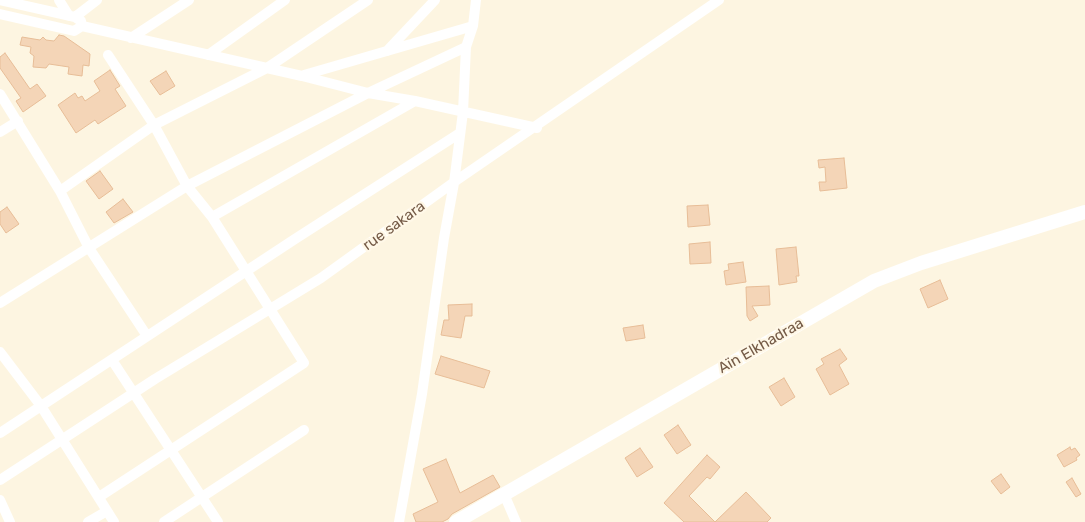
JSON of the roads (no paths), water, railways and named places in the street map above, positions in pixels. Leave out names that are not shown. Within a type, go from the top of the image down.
[{"type":"main road","name":"Aïn Elkhadraa","points":[[456,522],[874,281],[921,263],[1085,212]]},
{"type":"street","points":[[59,0],[72,16]]},
{"type":"street","points":[[72,16],[97,0]]},
{"type":"street","points":[[131,38],[188,0]]},
{"type":"street","points":[[208,55],[285,0]]},
{"type":"street","points":[[60,191],[154,125],[267,68],[368,0]]},
{"type":"street","points":[[386,52],[435,0]]},
{"type":"street","points":[[399,522],[422,394],[444,238],[454,183],[463,112],[466,47],[473,26],[476,0]]},
{"type":"street","name":"rue sakara","points":[[0,480],[134,393],[321,278],[454,183],[537,128],[718,0]]},
{"type":"street","points":[[82,26],[81,21],[72,16],[5,1],[3,15],[74,31],[82,26],[368,93],[415,101],[537,128]]},
{"type":"street","points":[[302,76],[473,26]]},
{"type":"street","points":[[0,303],[187,186],[368,93],[466,47]]},
{"type":"street","points":[[99,498],[304,364],[212,217],[187,186],[154,125],[108,55]]},
{"type":"street","points":[[0,94],[60,191],[89,248],[148,336]]},
{"type":"street","points":[[212,217],[415,101]]},
{"type":"street","points":[[0,132],[18,121]]},
{"type":"street","points":[[0,433],[460,133]]},
{"type":"street","points":[[0,352],[40,406],[114,522]]},
{"type":"street","points":[[112,360],[218,522]]},
{"type":"street","points":[[164,522],[304,430]]},
{"type":"street","points":[[504,494],[516,522]]},
{"type":"street","points":[[0,500],[10,522]]},
{"type":"street","points":[[88,522],[107,511]]}]
